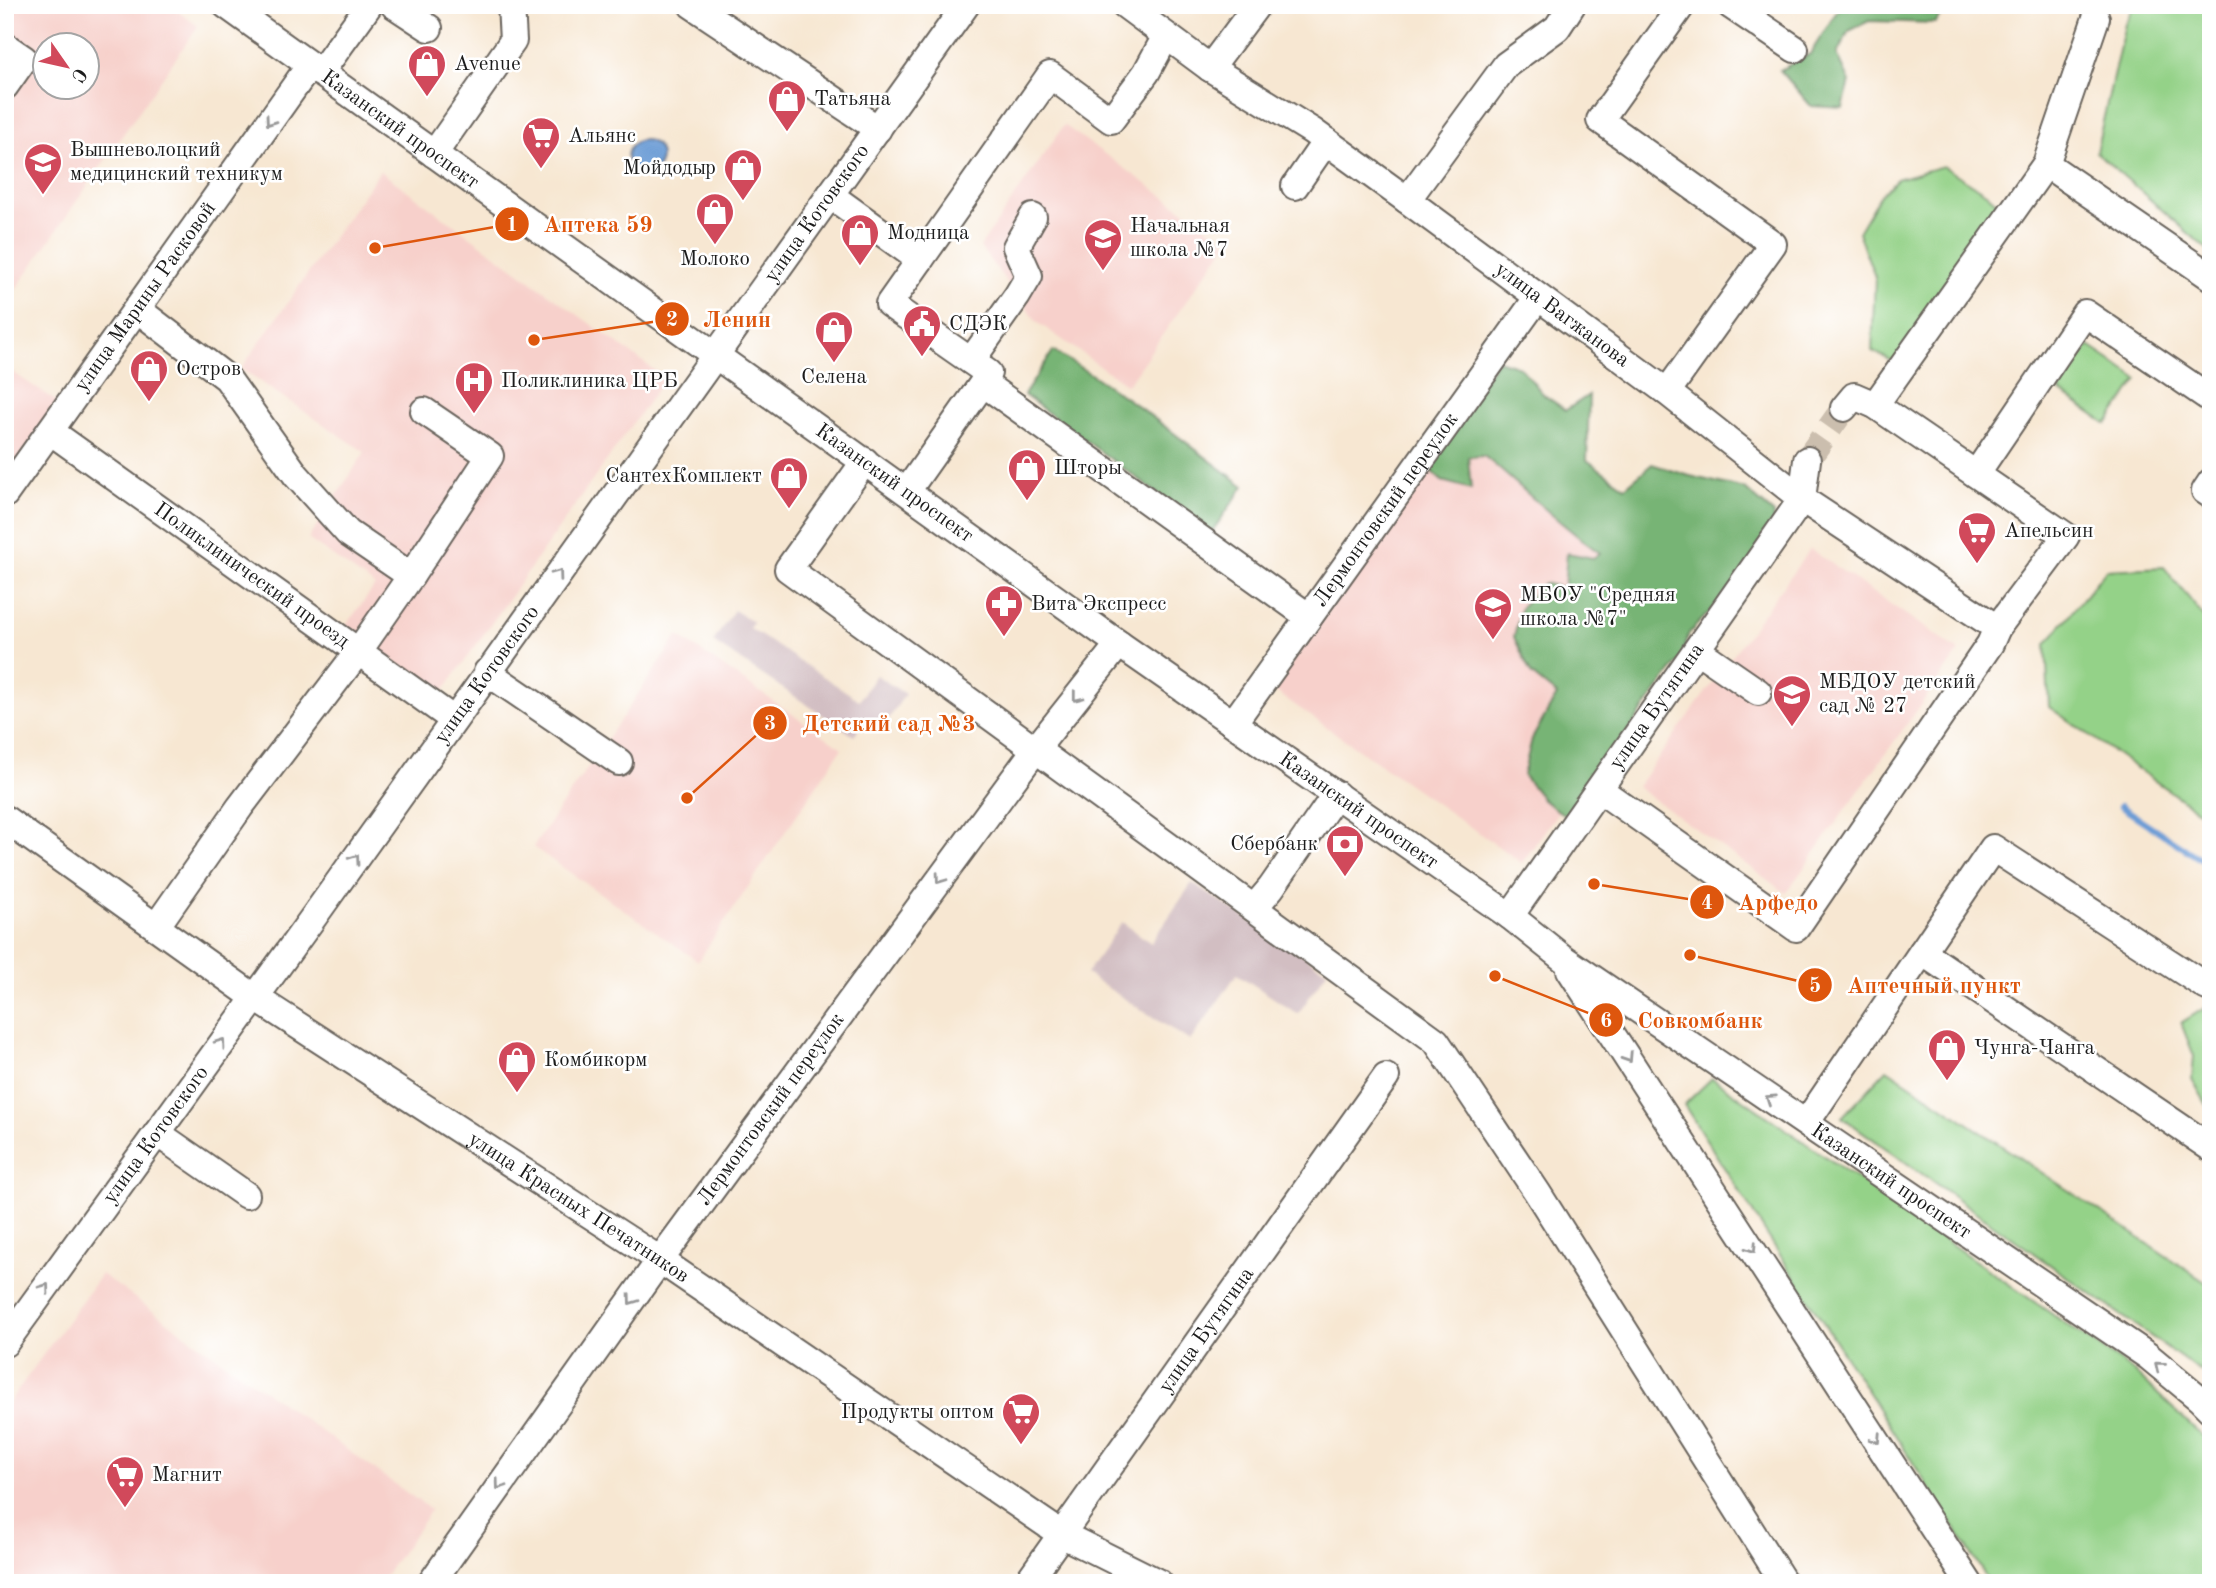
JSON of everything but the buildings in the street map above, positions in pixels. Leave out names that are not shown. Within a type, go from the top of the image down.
[{"type":"street","name":"Казанский проспект","points":[[226,5],[1119,644],[1510,916],[1564,959],[2207,1397]]},
{"type":"street","name":"улица Марины Расковой","points":[[5,494],[136,309],[315,69],[369,5]]},
{"type":"street","points":[[394,5],[429,28]]},
{"type":"street","points":[[434,153],[513,41],[511,5]]},
{"type":"street","points":[[692,5],[878,128]]},
{"type":"street","name":"улица Котовского","points":[[5,1343],[966,5]]},
{"type":"street","points":[[1210,68],[1257,5]]},
{"type":"street","points":[[1407,200],[1506,65],[1557,28],[1572,5]]},
{"type":"street","points":[[1667,392],[1773,244],[1600,120],[1682,5]]},
{"type":"street","points":[[1730,5],[1795,49]]},
{"type":"street","name":"улица Вагжанова","points":[[1131,7],[1210,68],[1326,141],[1407,200],[1667,392],[1802,499],[1997,628]]},
{"type":"street","points":[[1875,404],[2046,164],[2096,18]]},
{"type":"street","points":[[1166,36],[1146,73],[1111,120],[1050,75],[888,304],[1309,617]]},
{"type":"street","points":[[5,46],[24,59],[5,86]]},
{"type":"street","points":[[1295,186],[1326,141]]},
{"type":"street","points":[[2046,164],[2211,277]]},
{"type":"street","points":[[830,195],[920,260]]},
{"type":"street","points":[[907,491],[977,372],[1029,276],[1016,247],[1033,217]]},
{"type":"street","name":"Лермонтовский переулок","points":[[1234,722],[1538,297]]},
{"type":"street","points":[[136,309],[227,378],[296,475],[348,533],[411,576]]},
{"type":"street","points":[[1976,474],[2085,313],[2211,399]]},
{"type":"street","points":[[1600,790],[1796,928],[1990,644],[1997,628],[2066,536],[1875,404],[1854,396],[1844,408]]},
{"type":"street","points":[[156,927],[240,807],[358,652],[490,456],[424,411]]},
{"type":"street","name":"Поликлинический проезд","points":[[50,431],[454,720]]},
{"type":"street","points":[[1802,499],[1807,460]]},
{"type":"street","points":[[865,461],[788,569],[1436,1041],[1537,1192],[1784,1583]]},
{"type":"street","points":[[2211,482],[2205,491],[2211,495]]},
{"type":"street","name":"улица Бутягина","points":[[1510,916],[1802,499]]},
{"type":"street","name":"Лермонтовский переулок","points":[[430,1583],[660,1260],[1035,750],[1119,644]]},
{"type":"street","points":[[1697,650],[1758,692]]},
{"type":"street","points":[[487,672],[619,762]]},
{"type":"street","points":[[1254,908],[1271,888],[1336,793]]},
{"type":"street","name":"улица Красных Печатников","points":[[5,819],[254,997],[660,1260],[1061,1534],[1159,1583]]},
{"type":"street","points":[[1806,1123],[1993,848],[2207,987],[2211,981]]},
{"type":"street","points":[[1922,952],[2211,1148]]},
{"type":"street","name":"Казанский проспект","points":[[1564,959],[1969,1583]]},
{"type":"street","name":"улица Бутягина","points":[[1027,1583],[1386,1077]]},
{"type":"street","points":[[157,1133],[246,1195]]},
{"type":"shaded area","name":"Вышневолоцкий медицинский техникум","points":[[5,5],[169,5],[198,26],[5,305],[5,73],[12,64],[5,59]]},
{"type":"shaded area","name":"Начальная школа №7","points":[[1064,125],[1228,242],[1127,385],[1037,322],[980,247]]},
{"type":"shaded area","name":"Поликлиника ЦРБ","points":[[380,171],[665,378],[440,696],[346,625],[375,586],[308,539],[365,452],[241,369]]},
{"type":"shaded area","points":[[5,367],[60,404],[5,483]]},
{"type":"shaded area","name":"МБОУ \"Средняя школа №7\"","points":[[1468,417],[1713,593],[1522,863],[1272,689]]},
{"type":"shaded area","name":"МБДОУ детский сад № 27","points":[[1810,549],[1959,651],[1786,893],[1637,787]]},
{"type":"shaded area","points":[[734,610],[753,622],[749,628],[859,700],[876,675],[905,694],[880,732],[864,721],[854,736],[713,642]]},
{"type":"shaded area","points":[[678,636],[842,748],[698,961],[533,847]]},
{"type":"shaded area","points":[[1192,883],[1327,971],[1298,1014],[1237,974],[1190,1041],[1086,974],[1122,922],[1151,943]]},
{"type":"shaded area","points":[[101,1274],[431,1510],[380,1583],[5,1583],[5,1408]]},
{"type":"green space","points":[[1841,5],[1949,5],[1935,23],[1869,21],[1849,31],[1837,54],[1850,82],[1843,108],[1811,106],[1780,70],[1810,54]]},
{"type":"green space","points":[[2134,5],[2211,5],[2211,253],[2096,152],[2125,24]]},
{"type":"green space","points":[[1943,166],[1986,193],[2001,206],[1894,362],[1872,351],[1875,277],[1858,232],[1880,195],[1897,179]]},
{"type":"green space","points":[[2089,346],[2138,379],[2107,424],[2059,391]]},
{"type":"green space","points":[[1053,351],[1127,399],[1244,486],[1211,533],[1024,395]]},
{"type":"green space","points":[[1498,360],[1520,367],[1544,395],[1566,410],[1589,395],[1587,460],[1625,487],[1652,464],[1745,489],[1774,514],[1773,531],[1729,592],[1689,633],[1682,657],[1566,816],[1544,801],[1523,775],[1532,739],[1557,695],[1531,674],[1514,637],[1521,607],[1544,583],[1564,588],[1567,553],[1593,558],[1600,553],[1484,456],[1468,457],[1471,489],[1442,481],[1423,464]]},
{"type":"green space","points":[[2164,567],[2211,626],[2211,820],[2049,707],[2046,644],[2106,570]]},
{"type":"green space","points":[[2211,1004],[2211,1112],[2192,1079],[2194,1056],[2181,1023]]},
{"type":"green space","points":[[1887,1069],[2211,1286],[2211,1349],[2201,1372],[1842,1117]]},
{"type":"green space","points":[[1712,1078],[2131,1369],[2211,1444],[2211,1583],[1990,1583],[1684,1105]]},
{"type":"water","points":[[644,140],[656,145],[661,157],[656,169],[644,174],[632,169],[627,157],[632,145]]},
{"type":"waterway","points":[[2120,806],[2211,866]]},
{"type":"tunnel","points":[[1807,460],[1844,408]]},
{"type":"place","name":"Avenue","points":[[427,98]]},
{"type":"place","name":"Татьяна","points":[[787,133]]},
{"type":"place","name":"Альянс","points":[[541,170]]},
{"type":"place","name":"Вышневолоцкий медицинский техникум","points":[[43,196]]},
{"type":"place","name":"Мойдодыр","points":[[743,202]]},
{"type":"place","name":"Молоко","points":[[715,246]]},
{"type":"place","name":"Аптека 59","points":[[375,248]]},
{"type":"place","name":"Модница","points":[[860,267]]},
{"type":"place","name":"Начальная школа №7","points":[[1103,272]]},
{"type":"place","name":"Ленин","points":[[534,340]]},
{"type":"place","name":"СДЭК","points":[[922,358]]},
{"type":"place","name":"Селена","points":[[834,364]]},
{"type":"place","name":"Остров","points":[[149,403]]},
{"type":"place","name":"Поликлиника ЦРБ","points":[[474,415]]},
{"type":"place","name":"Шторы","points":[[1027,502]]},
{"type":"place","name":"СантехКомплект","points":[[789,510]]},
{"type":"place","name":"Апельсин","points":[[1977,565]]},
{"type":"place","name":"Вита Экспресс","points":[[1004,638]]},
{"type":"place","name":"МБОУ \"Средняя школа №7\"","points":[[1493,641]]},
{"type":"place","name":"МБДОУ детский сад № 27","points":[[1792,728]]},
{"type":"place","name":"Детский сад №3","points":[[687,798]]},
{"type":"place","name":"Сбербанк","points":[[1345,878]]},
{"type":"place","name":"Арфедо","points":[[1594,884]]},
{"type":"place","name":"Аптечный пункт","points":[[1690,955]]},
{"type":"place","name":"Совкомбанк","points":[[1495,976]]},
{"type":"place","name":"Чунга-Чанга","points":[[1947,1082]]},
{"type":"place","name":"Комбикорм","points":[[517,1094]]},
{"type":"place","name":"Продукты оптом","points":[[1021,1446]]},
{"type":"place","name":"Магнит","points":[[125,1509]]}]
